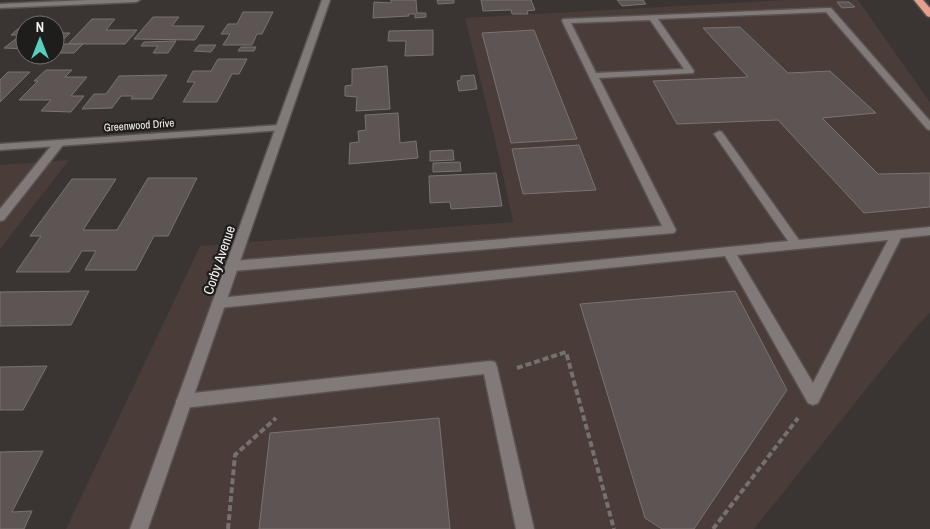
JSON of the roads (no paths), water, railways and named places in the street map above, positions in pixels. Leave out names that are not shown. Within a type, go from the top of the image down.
[{"type":"highway","points":[[918,0],[930,14]]},
{"type":"street","points":[[0,6],[136,0]]},
{"type":"street","name":"Corby Avenue","points":[[138,529],[326,0]]},
{"type":"street","points":[[233,266],[670,230],[566,21],[828,10],[930,127]]},
{"type":"street","points":[[595,76],[690,72],[652,17]]},
{"type":"street","name":"Greenwood Drive","points":[[0,147],[280,128]]},
{"type":"street","points":[[719,134],[796,244]]},
{"type":"street","points":[[0,217],[59,143]]},
{"type":"street","points":[[219,303],[930,231]]},
{"type":"street","points":[[728,251],[813,398],[897,234]]},
{"type":"street","points":[[184,401],[490,368],[525,529]]}]
